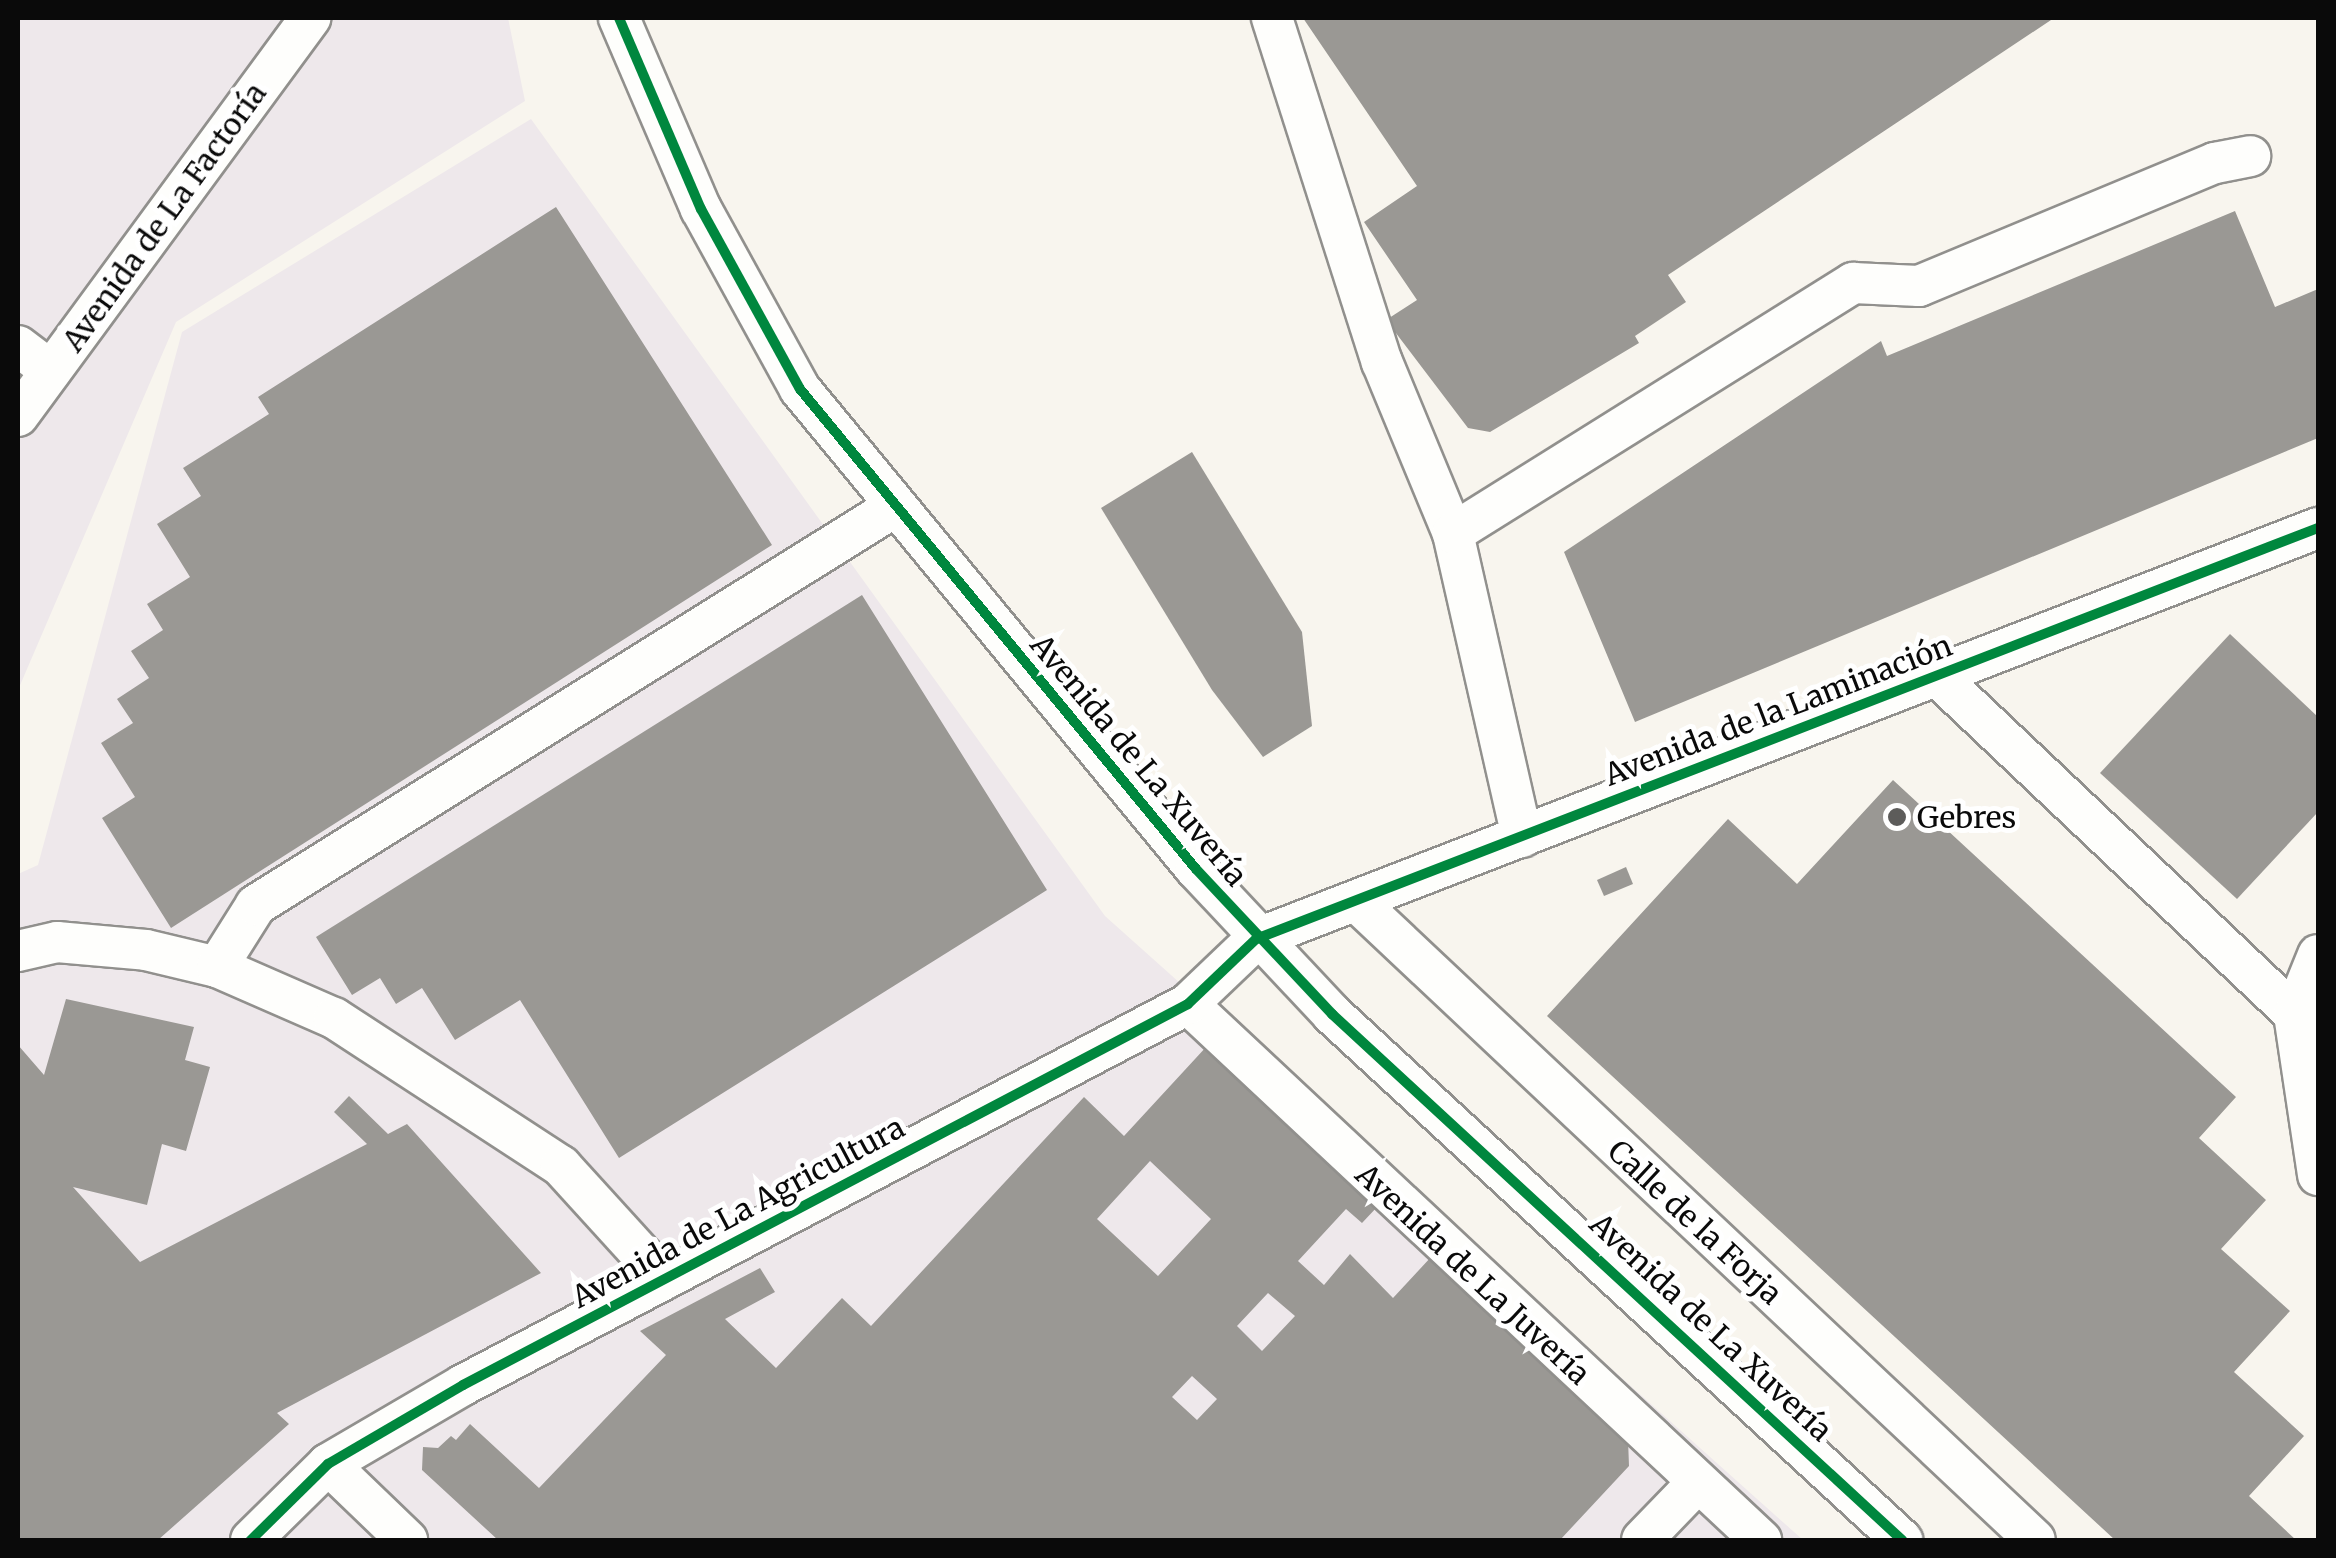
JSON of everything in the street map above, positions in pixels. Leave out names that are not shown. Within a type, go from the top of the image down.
[{"type":"street","name":"Avenida de La Factoría","points":[[18,416],[310,18]]},
{"type":"street","points":[[598,18],[648,87]]},
{"type":"street","name":"Avenida de La Xuvería","points":[[619,18],[701,210],[800,389],[1256,940],[1902,1540]]},
{"type":"street","points":[[638,18],[648,87]]},
{"type":"street","points":[[1272,18],[1382,362],[1452,533],[1522,837]]},
{"type":"street","points":[[1452,533],[1853,284],[1919,286],[2215,164],[2250,156]]},
{"type":"street","points":[[18,346],[50,372]]},
{"type":"street","points":[[217,967],[256,904],[896,506]]},
{"type":"street","name":"Avenida de la Laminación","points":[[1256,940],[2314,533]]},
{"type":"street","points":[[1936,676],[2306,1013]]},
{"type":"street","name":"Calle de la Forja","points":[[1356,901],[2036,1540]]},
{"type":"street","name":"Avenida de La Agricultura","points":[[252,1540],[328,1464],[664,1280],[1188,1004],[1256,940]]},
{"type":"street","points":[[18,950],[57,942],[146,950],[217,967],[334,1018],[562,1166],[664,1280]]},
{"type":"street","points":[[2318,955],[2306,1013],[2318,1174]]},
{"type":"street","name":"Avenida de La Juvería","points":[[1188,1004],[1696,1484],[1761,1540]]},
{"type":"street","points":[[328,1464],[407,1540]]},
{"type":"street","points":[[1642,1540],[1696,1484]]},
{"type":"shaded area","points":[[18,18],[508,18],[525,101],[176,322],[18,690]]},
{"type":"shaded area","points":[[531,119],[1105,916],[1803,1540],[18,1540],[18,874],[38,865],[182,332]]},
{"type":"building","points":[[1303,18],[2054,18],[1668,275],[1686,302],[1635,336],[1639,343],[1490,432],[1468,428],[1386,320],[1417,300],[1364,222],[1417,186]]},
{"type":"building","points":[[556,207],[772,545],[171,928],[102,818],[135,797],[101,743],[133,723],[117,699],[149,678],[131,651],[163,630],[147,604],[190,577],[157,524],[201,496],[183,468],[269,414],[258,397]]},
{"type":"building","points":[[2235,211],[2275,307],[2318,289],[2318,438],[1635,722],[1564,552],[1881,341],[1887,356]]},
{"type":"building","points":[[1192,452],[1302,632],[1312,726],[1263,757],[1212,690],[1101,508]]},
{"type":"building","points":[[862,595],[1047,890],[619,1158],[520,1000],[455,1040],[422,988],[396,1004],[380,978],[352,995],[316,937]]},
{"type":"building","points":[[2230,634],[2318,717],[2318,812],[2237,899],[2100,773]]},
{"type":"building","points":[[1893,780],[2236,1097],[2199,1138],[2266,1200],[2221,1249],[2290,1311],[2234,1372],[2304,1436],[2249,1496],[2296,1540],[2115,1540],[1547,1016],[1728,819],[1797,884]]},
{"type":"building","points":[[1626,867],[1633,884],[1604,896],[1597,880]]},
{"type":"building","points":[[66,999],[194,1027],[185,1060],[210,1067],[186,1151],[162,1144],[147,1205],[73,1187],[140,1262],[367,1144],[334,1112],[349,1096],[388,1134],[407,1124],[541,1273],[277,1413],[289,1424],[158,1540],[18,1540],[18,1045],[44,1075]]},
{"type":"building","points":[[1207,1046],[1378,1206],[1362,1223],[1346,1209],[1298,1261],[1324,1285],[1350,1254],[1393,1298],[1432,1256],[1628,1439],[1629,1466],[1560,1540],[498,1540],[422,1470],[423,1447],[438,1448],[451,1436],[456,1440],[470,1424],[539,1488],[666,1355],[640,1331],[760,1268],[775,1292],[725,1319],[776,1368],[842,1298],[871,1326],[1084,1097],[1124,1136]],"holes":[[[1150,1161],[1211,1219],[1158,1276],[1097,1219]],[[1268,1293],[1295,1316],[1262,1351],[1237,1326]],[[1192,1376],[1217,1399],[1197,1420],[1172,1397]]]},
{"type":"cycle path","points":[[619,18],[701,209],[800,389],[1196,869],[1332,1014],[1902,1540]]},
{"type":"cycle path","points":[[251,1540],[328,1464],[463,1385],[1188,1004],[1256,939],[2318,528]]},
{"type":"place","name":"Gebres","points":[[1897,817]]}]
